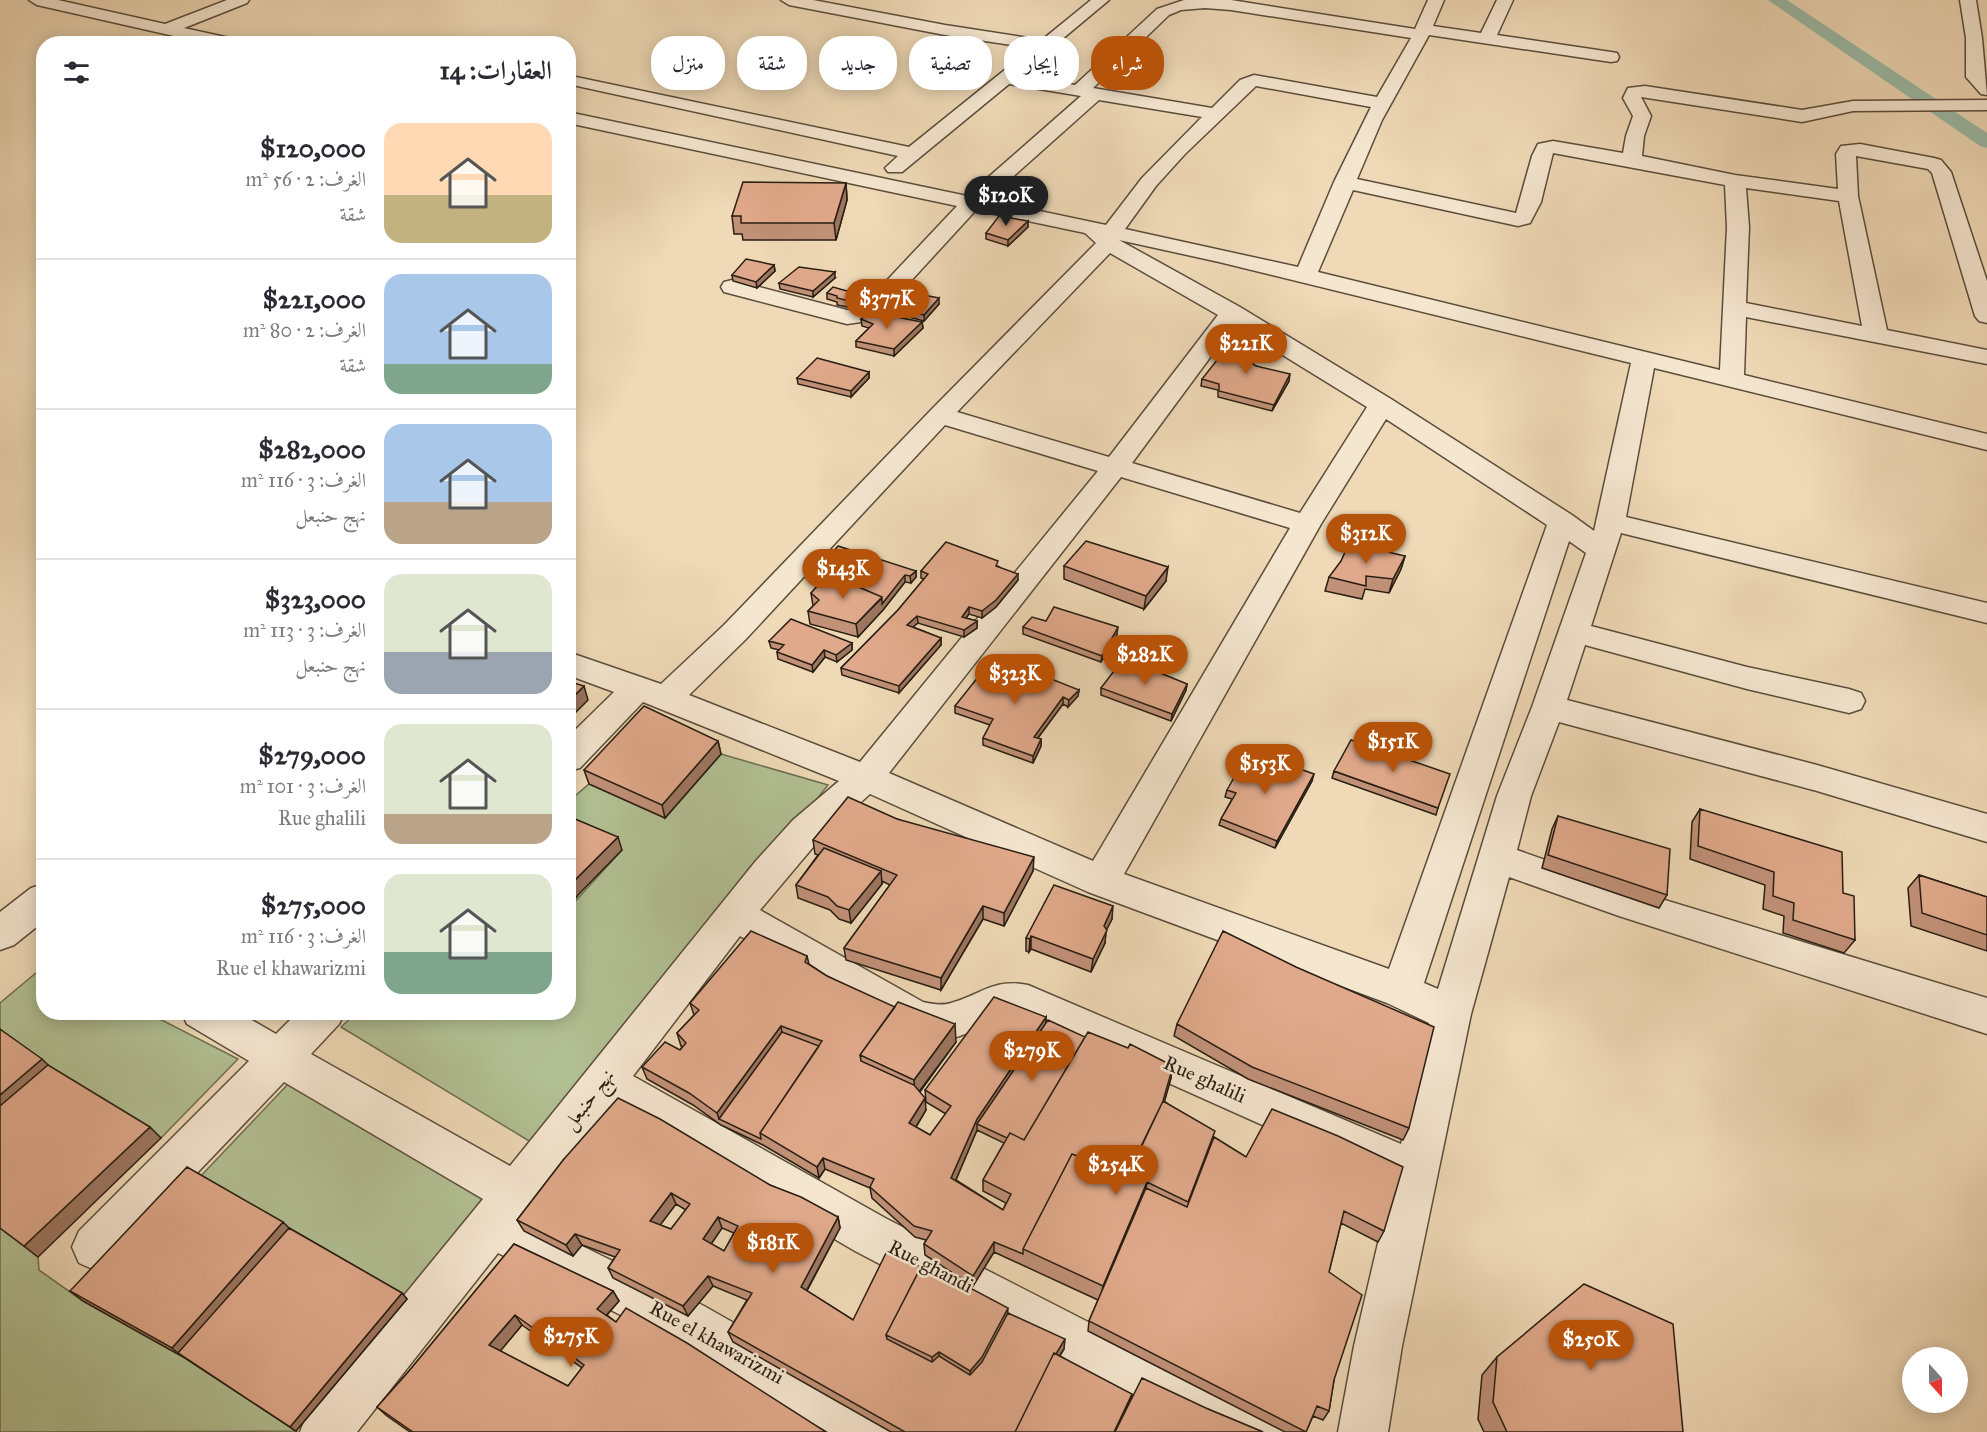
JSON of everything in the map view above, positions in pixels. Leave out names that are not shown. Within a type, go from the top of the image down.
[{"type":"street","points":[[37,0],[198,36]]},
{"type":"street","points":[[167,29],[241,0]]},
{"type":"street","points":[[789,0],[1004,39]]},
{"type":"street","points":[[1055,36],[1101,0]]},
{"type":"street","points":[[1305,276],[1344,182],[1373,120],[1422,32],[1436,0]]},
{"type":"street","points":[[1486,38],[1505,0]]},
{"type":"street","points":[[1968,0],[1980,39],[1981,57],[1974,77],[1987,90]]},
{"type":"street","points":[[732,287],[847,317],[867,315],[971,203],[1087,92],[1163,12],[1171,8],[1213,4],[1231,5],[1422,32],[1486,38],[1611,57]]},
{"type":"street","points":[[878,183],[1004,78]]},
{"type":"street","points":[[576,753],[735,632],[940,415],[1104,235],[1156,174],[1246,84],[1254,80],[1383,104]]},
{"type":"street","points":[[576,82],[912,153]]},
{"type":"street","points":[[1075,90],[1216,114]]},
{"type":"street","points":[[1632,160],[1635,136],[1642,116],[1632,94],[1638,91],[1802,116],[1819,114],[1838,107],[1987,105]]},
{"type":"street","points":[[576,119],[971,203],[1104,235],[1305,276],[1644,359],[1732,378],[1987,442]]},
{"type":"street","points":[[1344,182],[1518,220],[1523,219],[1528,212],[1537,171],[1545,148],[1553,147],[1735,181],[1848,196]]},
{"type":"street","points":[[1876,335],[1866,291],[1859,235],[1848,196],[1846,154],[1848,150],[1860,150],[1934,164],[1941,171],[1987,316]]},
{"type":"street","points":[[1732,378],[1738,227],[1735,181]]},
{"type":"street","points":[[1104,235],[1382,404],[1562,521],[1606,536],[1987,613]]},
{"type":"street","points":[[1736,308],[1987,357]]},
{"type":"street","name":"نهج حنبعل","points":[[338,1428],[502,1209],[735,914],[806,830],[866,778],[1115,467],[1232,312]]},
{"type":"street","points":[[1363,1432],[1378,1346],[1451,1014],[1514,796],[1548,707],[1606,536],[1644,359]]},
{"type":"street","points":[[1101,881],[1306,524],[1382,404]]},
{"type":"street","points":[[940,415],[1306,524]]},
{"type":"street","points":[[1401,991],[1562,521]]},
{"type":"street","points":[[1574,632],[1747,678],[1849,701]]},
{"type":"street","points":[[576,666],[652,693],[866,778],[1101,881],[1401,991],[1451,1014]]},
{"type":"street","points":[[1548,707],[1817,778],[1987,828]]},
{"type":"street","points":[[1496,857],[1619,901],[1987,1016]]},
{"type":"street","points":[[0,934],[36,911]]},
{"type":"street","name":"Rue ghalili","points":[[735,914],[915,1018],[935,1022],[954,1021],[995,1002],[1012,999],[1028,1002],[1416,1172]]},
{"type":"street","name":"Rue el khawarizmi","points":[[215,1020],[281,1059],[502,1209],[687,1323],[876,1432]]},
{"type":"street","points":[[95,1247],[318,1020]]},
{"type":"street","name":"Rue ghandi","points":[[602,1081],[871,1235],[1113,1361],[1270,1432]]},
{"type":"green space","points":[[721,754],[828,785],[539,1147],[341,1027],[348,1020],[576,1020],[576,900],[622,850],[576,830],[576,795],[589,784],[665,818]]},
{"type":"green space","points":[[36,973],[36,1020],[162,1020],[238,1059],[161,1138],[60,1077],[0,1033],[0,1003]]},
{"type":"green space","points":[[291,1081],[491,1198],[407,1299],[198,1179]]},
{"type":"green space","points":[[0,1228],[38,1257],[39,1270],[83,1301],[185,1358],[296,1431],[0,1432]]},
{"type":"building","points":[[743,182],[846,183],[834,223],[741,223],[741,216],[732,216]]},
{"type":"building","points":[[999,216],[1028,221],[1008,240],[986,233]]},
{"type":"building","points":[[746,259],[774,265],[756,282],[732,275]]},
{"type":"building","points":[[799,267],[835,272],[813,291],[779,283]]},
{"type":"building","points":[[856,286],[874,288],[857,303],[827,293],[833,287],[847,291]]},
{"type":"building","points":[[905,288],[911,289],[908,292],[939,298],[924,315],[885,305]]},
{"type":"building","points":[[871,312],[922,322],[894,349],[856,341],[873,324],[861,319]]},
{"type":"building","points":[[1243,339],[1257,347],[1246,359],[1256,366],[1290,374],[1274,405],[1219,391],[1219,384],[1202,379],[1233,340]]},
{"type":"building","points":[[817,358],[869,372],[851,391],[797,378]]},
{"type":"building","points":[[1086,541],[1168,567],[1146,596],[1064,566]]},
{"type":"building","points":[[946,542],[998,561],[996,566],[1018,574],[996,600],[982,611],[969,607],[962,617],[977,621],[964,630],[917,616],[907,625],[941,638],[899,686],[841,668],[898,610],[928,574],[921,571]]},
{"type":"building","points":[[1349,543],[1405,556],[1393,579],[1366,576],[1366,586],[1329,577],[1341,561]]},
{"type":"building","points":[[838,546],[916,571],[910,576],[905,575],[882,604],[882,597],[833,576],[842,565],[827,559]]},
{"type":"building","points":[[828,574],[882,597],[856,624],[808,611],[819,600],[811,593]]},
{"type":"building","points":[[1054,607],[1118,627],[1102,656],[1023,627],[1032,617],[1046,621]]},
{"type":"building","points":[[791,619],[852,643],[836,655],[824,650],[812,665],[777,652],[784,645],[769,641]]},
{"type":"building","points":[[1124,658],[1187,684],[1172,714],[1101,688]]},
{"type":"building","points":[[1016,665],[1079,690],[1069,700],[1063,697],[1034,737],[1041,739],[1033,756],[983,738],[993,719],[955,706],[986,667],[1011,675]]},
{"type":"building","points":[[576,684],[584,686],[576,694]]},
{"type":"building","points":[[644,706],[718,741],[662,805],[584,770]]},
{"type":"building","points":[[1351,740],[1450,774],[1438,808],[1334,771]]},
{"type":"building","points":[[1249,751],[1314,774],[1277,841],[1221,819],[1236,793],[1227,790]]},
{"type":"building","points":[[848,797],[897,819],[1034,857],[1004,913],[983,906],[941,978],[844,948],[897,875],[813,840]]},
{"type":"building","points":[[1700,809],[1842,852],[1843,893],[1854,896],[1855,940],[1793,920],[1794,903],[1773,896],[1774,872],[1698,846]]},
{"type":"building","points":[[1558,816],[1670,849],[1667,895],[1548,855]]},
{"type":"building","points":[[576,819],[618,837],[576,879]]},
{"type":"building","points":[[824,848],[881,871],[849,910],[837,906],[828,897],[796,885]]},
{"type":"building","points":[[1919,875],[1987,897],[1987,935],[1922,913]]},
{"type":"building","points":[[1054,885],[1113,906],[1104,926],[1107,930],[1093,959],[1031,936],[1030,939],[1026,938]]},
{"type":"building","points":[[751,931],[807,956],[805,962],[827,976],[895,1007],[860,1055],[861,1061],[914,1085],[925,1098],[909,1123],[930,1135],[951,1106],[925,1090],[994,997],[1046,1017],[977,1119],[951,1178],[1003,1210],[1011,1194],[983,1180],[1010,1133],[1024,1140],[1088,1032],[1128,1048],[1130,1044],[1173,1066],[1163,1101],[1128,1175],[1072,1154],[1023,1249],[1023,1254],[994,1242],[973,1276],[924,1244],[932,1231],[914,1226],[870,1187],[874,1179],[823,1158],[817,1167],[760,1133],[822,1041],[781,1026],[717,1113],[689,1093],[642,1067],[665,1042],[680,1050],[686,1043],[677,1033],[699,1010],[690,1003]]},
{"type":"building","points":[[1223,931],[1296,967],[1434,1027],[1409,1128],[1252,1067],[1177,1024]]},
{"type":"building","points":[[898,1002],[955,1024],[914,1080],[860,1055]]},
{"type":"building","points":[[1048,1020],[1085,1037],[1024,1140],[1010,1133],[1007,1138],[977,1124]]},
{"type":"building","points":[[0,1029],[42,1059],[0,1095]]},
{"type":"building","points":[[782,1032],[819,1046],[760,1133],[761,1139],[719,1119]]},
{"type":"building","points":[[48,1065],[150,1127],[24,1246],[0,1228],[0,1106]]},
{"type":"building","points":[[618,1098],[660,1119],[770,1185],[801,1197],[838,1217],[801,1287],[853,1320],[887,1251],[921,1267],[886,1335],[887,1339],[932,1362],[939,1356],[970,1375],[982,1362],[1008,1313],[1065,1339],[1056,1354],[1054,1353],[1015,1432],[905,1432],[728,1332],[752,1293],[708,1276],[683,1306],[608,1268],[620,1250],[575,1234],[566,1245],[517,1220],[564,1159]],"holes":[[[671,1193],[690,1204],[671,1229],[650,1221]],[[718,1217],[738,1226],[724,1251],[703,1239]]]},
{"type":"building","points":[[1163,1101],[1215,1131],[1188,1202],[1147,1182],[1103,1286],[1023,1249],[1072,1154],[1138,1179],[1128,1173]]},
{"type":"building","points":[[1272,1109],[1338,1136],[1403,1167],[1384,1231],[1344,1211],[1329,1272],[1362,1295],[1334,1380],[1329,1411],[1317,1406],[1306,1432],[1089,1321],[1146,1188],[1187,1207],[1214,1137],[1246,1157]]},
{"type":"building","points":[[187,1167],[283,1222],[172,1348],[70,1291]]},
{"type":"building","points":[[289,1228],[402,1293],[290,1427],[178,1353]]},
{"type":"building","points":[[514,1244],[613,1291],[597,1309],[616,1322],[626,1308],[687,1343],[826,1432],[413,1432],[377,1407]],"holes":[[[515,1315],[584,1365],[568,1386],[489,1345]]]},
{"type":"building","points":[[923,1263],[1008,1308],[982,1357],[970,1371],[939,1352],[932,1357],[886,1335]]},
{"type":"building","points":[[1584,1284],[1673,1324],[1683,1432],[1507,1432],[1493,1402],[1497,1357]]},
{"type":"building","points":[[1054,1353],[1132,1394],[1114,1432],[1015,1432]]},
{"type":"building","points":[[1142,1378],[1208,1409],[1263,1432],[1115,1432]]},
{"type":"waterway","points":[[1776,0],[1987,142]]}]
